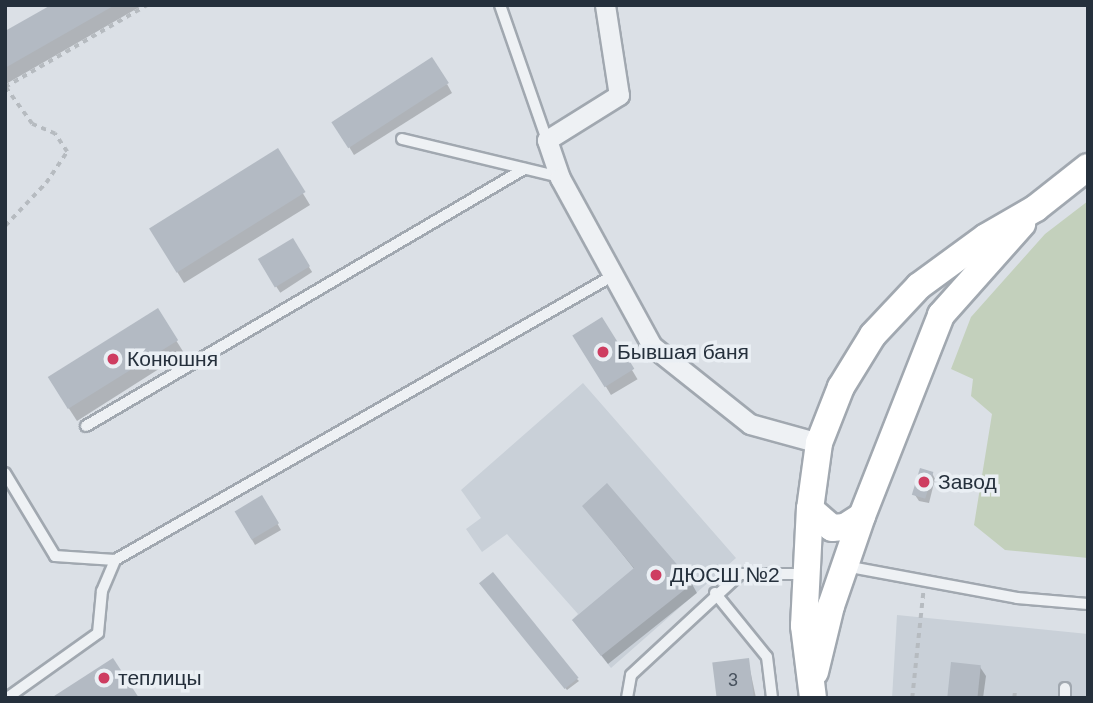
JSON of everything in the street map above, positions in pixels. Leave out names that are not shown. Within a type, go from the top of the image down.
[{"type":"main road","points":[[812,692],[804,626],[810,509],[819,443],[841,387],[873,335],[919,286],[986,237],[1036,208],[1088,167]]},
{"type":"main road","points":[[812,692],[844,566],[941,316],[1036,208]]},
{"type":"main road","points":[[810,509],[832,528],[845,527],[862,516]]},
{"type":"street","points":[[605,5],[619,95],[547,140],[561,178],[652,346],[750,424],[819,443]]},
{"type":"lane","points":[[500,5],[547,140]]},
{"type":"lane","points":[[402,139],[561,178]]},
{"type":"lane","points":[[86,426],[524,169]]},
{"type":"lane","points":[[7,478],[55,556],[115,559],[612,276]]},
{"type":"lane","points":[[7,698],[98,633],[102,591],[115,559]]},
{"type":"lane","points":[[844,566],[1017,598],[1088,604]]},
{"type":"lane","points":[[627,698],[631,675],[715,593],[740,574],[805,574]]},
{"type":"lane","points":[[715,593],[767,657],[772,698]]},
{"type":"path","points":[[5,226],[47,183],[67,152],[55,134],[32,124],[5,87],[147,5]]},
{"type":"path","points":[[912,698],[924,581]]},
{"type":"path","points":[[1014,698],[1015,690]]},
{"type":"shaded area","points":[[583,383],[736,558],[611,668],[572,620],[578,614],[507,534],[482,552],[466,529],[481,518],[461,490]]},
{"type":"shaded area","points":[[897,615],[1088,634],[1088,698],[892,698]]},
{"type":"green space","points":[[1088,201],[1088,558],[1005,550],[974,525],[992,414],[971,396],[973,379],[951,369],[971,317],[1045,234]]},
{"type":"building","points":[[51,5],[115,5],[5,68],[5,31]]},
{"type":"building","points":[[432,57],[449,83],[348,148],[331,122]]},
{"type":"building","points":[[278,148],[306,192],[177,273],[149,229]]},
{"type":"building","points":[[293,238],[310,266],[275,287],[258,259]]},
{"type":"building","name":"Конюшня","points":[[158,308],[178,340],[68,409],[48,377]]},
{"type":"building","name":"Бывшая баня","points":[[602,317],[634,369],[605,387],[572,336]]},
{"type":"building","points":[[920,468],[933,472],[925,499],[912,495]]},
{"type":"building","name":"ДЮСШ №2","points":[[607,483],[693,583],[601,656],[572,620],[634,568],[582,506]]},
{"type":"building","points":[[262,495],[279,523],[252,540],[235,511]]},
{"type":"building","points":[[493,572],[579,678],[565,689],[479,583]]},
{"type":"building","name":"теплицы","points":[[113,658],[139,698],[51,698]]},
{"type":"building","points":[[749,658],[754,698],[717,698],[712,663]]},
{"type":"building","points":[[951,662],[981,665],[977,698],[947,698]]},
{"type":"place","name":"Бывшая баня","points":[[603,352]]},
{"type":"place","name":"Конюшня","points":[[113,359]]},
{"type":"place","name":"Завод","points":[[924,482]]},
{"type":"place","name":"ДЮСШ №2","points":[[656,575]]},
{"type":"place","name":"теплицы","points":[[104,678]]}]
